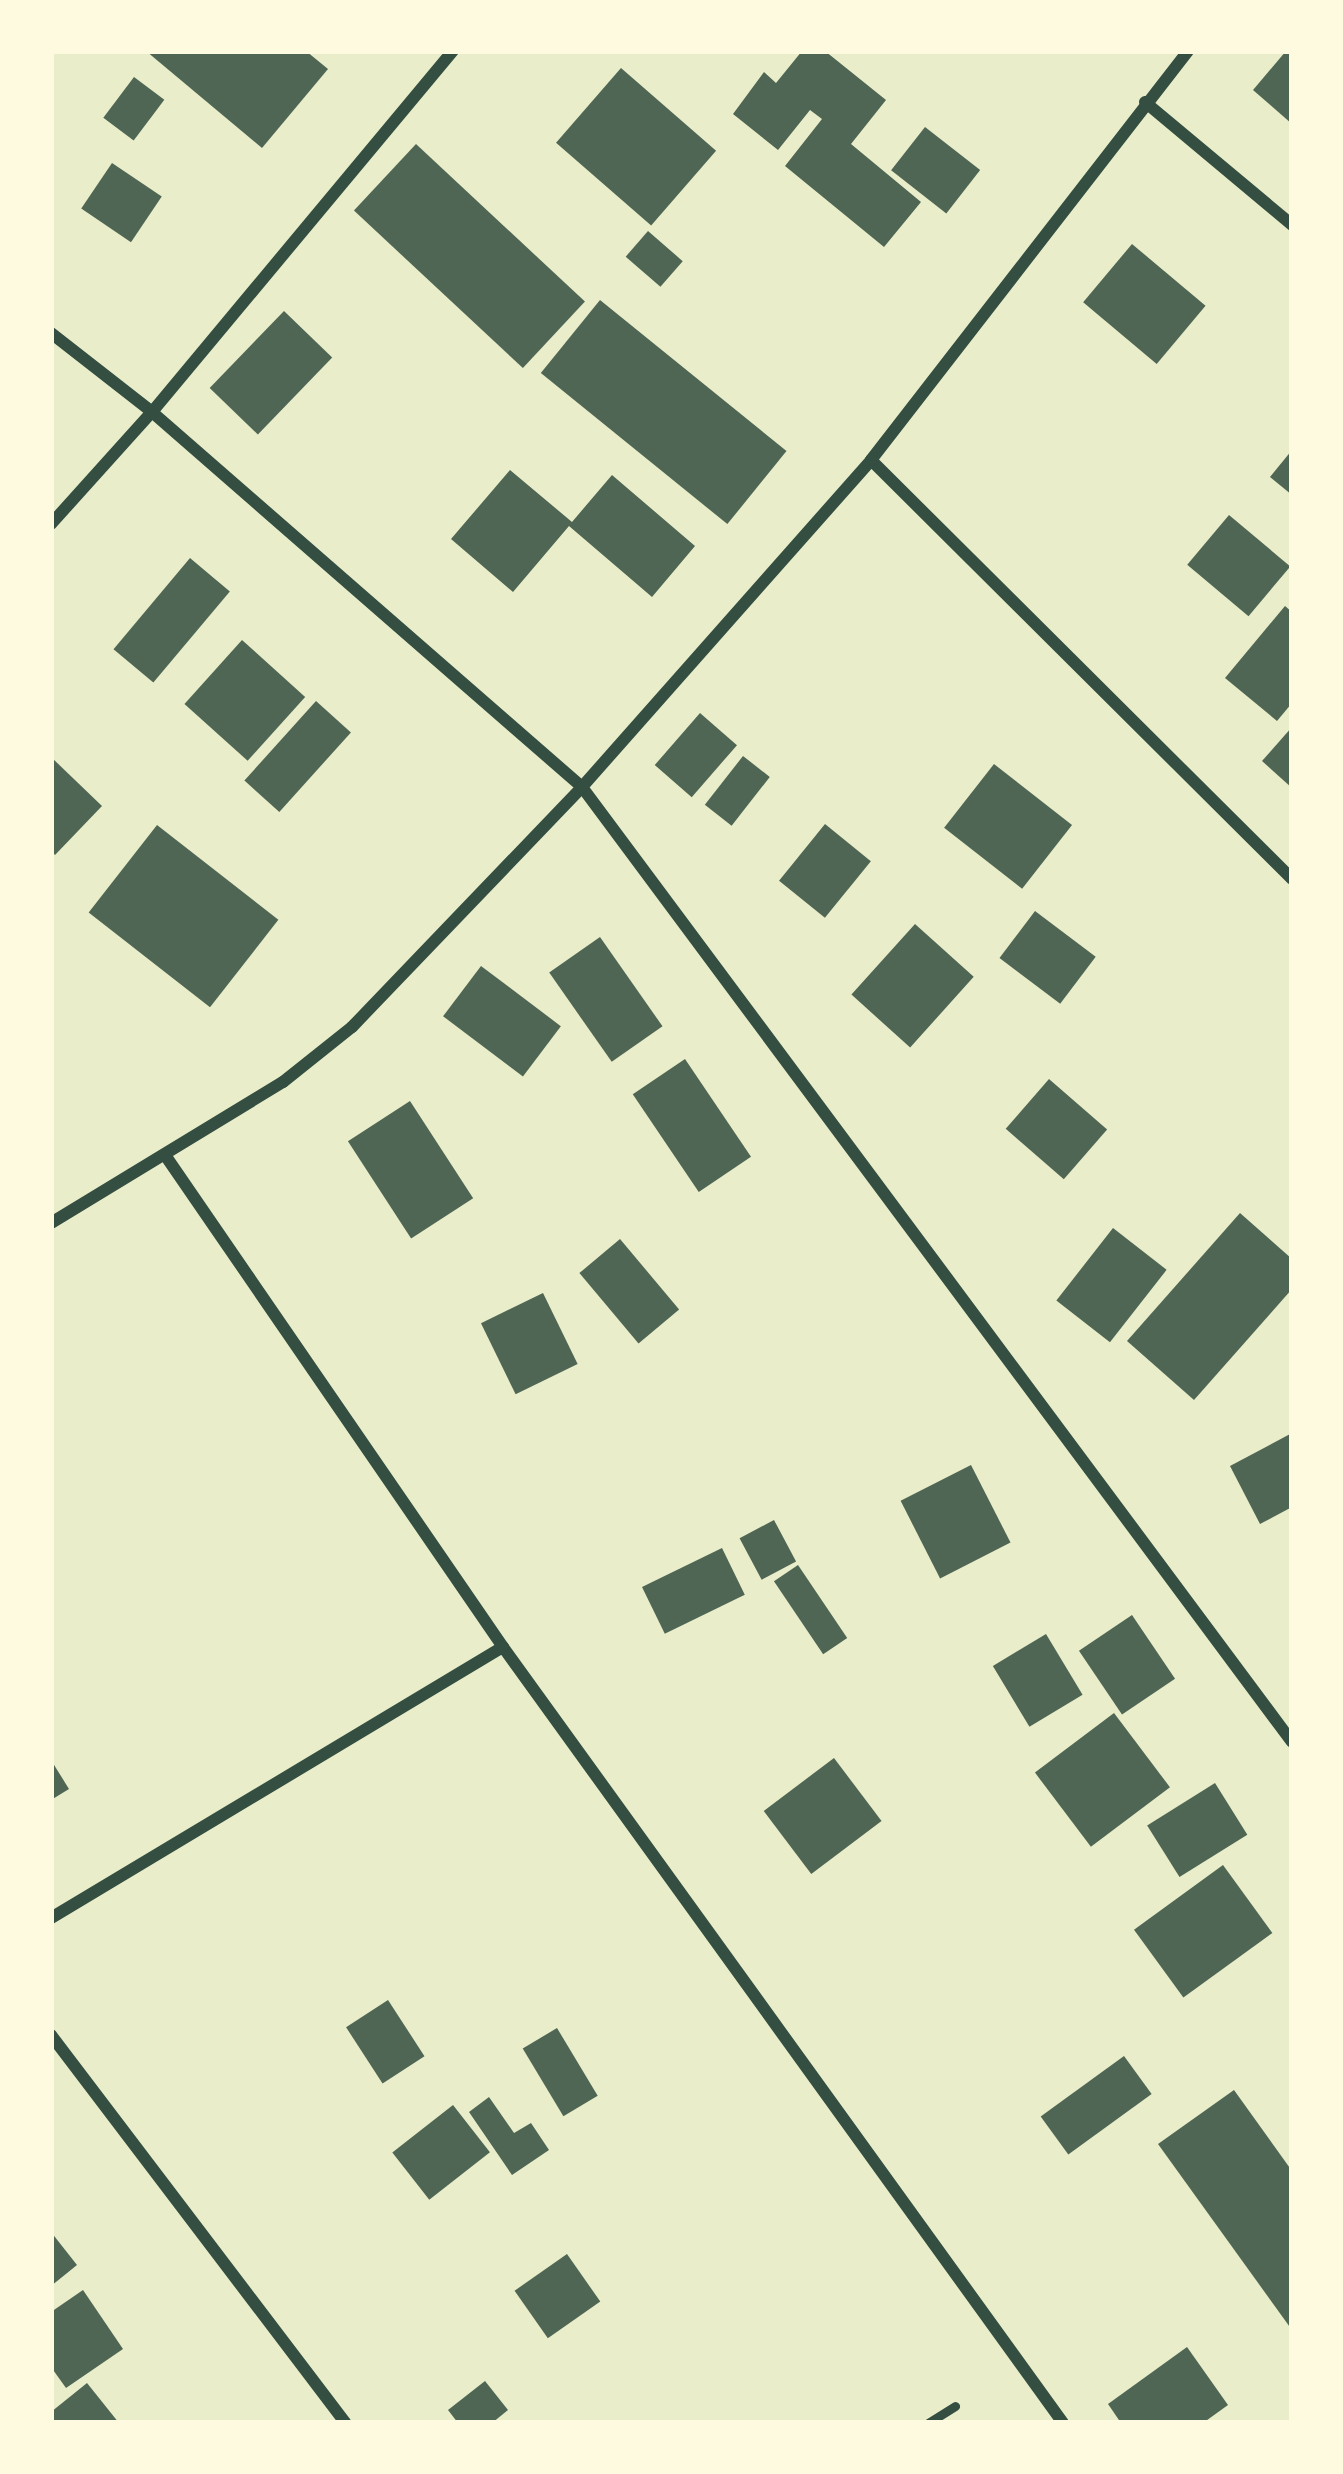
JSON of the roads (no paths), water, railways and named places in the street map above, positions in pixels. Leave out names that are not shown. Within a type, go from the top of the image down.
[{"type":"street","points":[[51,524],[152,412],[453,51]]},
{"type":"street","points":[[51,1223],[283,1082],[352,1027],[583,787],[871,460],[1188,51]]},
{"type":"street","points":[[1145,102],[1292,225]]},
{"type":"street","points":[[51,333],[152,412],[583,787],[1292,1742]]},
{"type":"street","points":[[871,460],[1292,879]]},
{"type":"street","points":[[164,1155],[503,1647],[1064,2423]]},
{"type":"street","points":[[51,1918],[503,1647]]},
{"type":"street","points":[[51,2035],[346,2423]]},
{"type":"lane","points":[[928,2423],[955,2406]]}]
